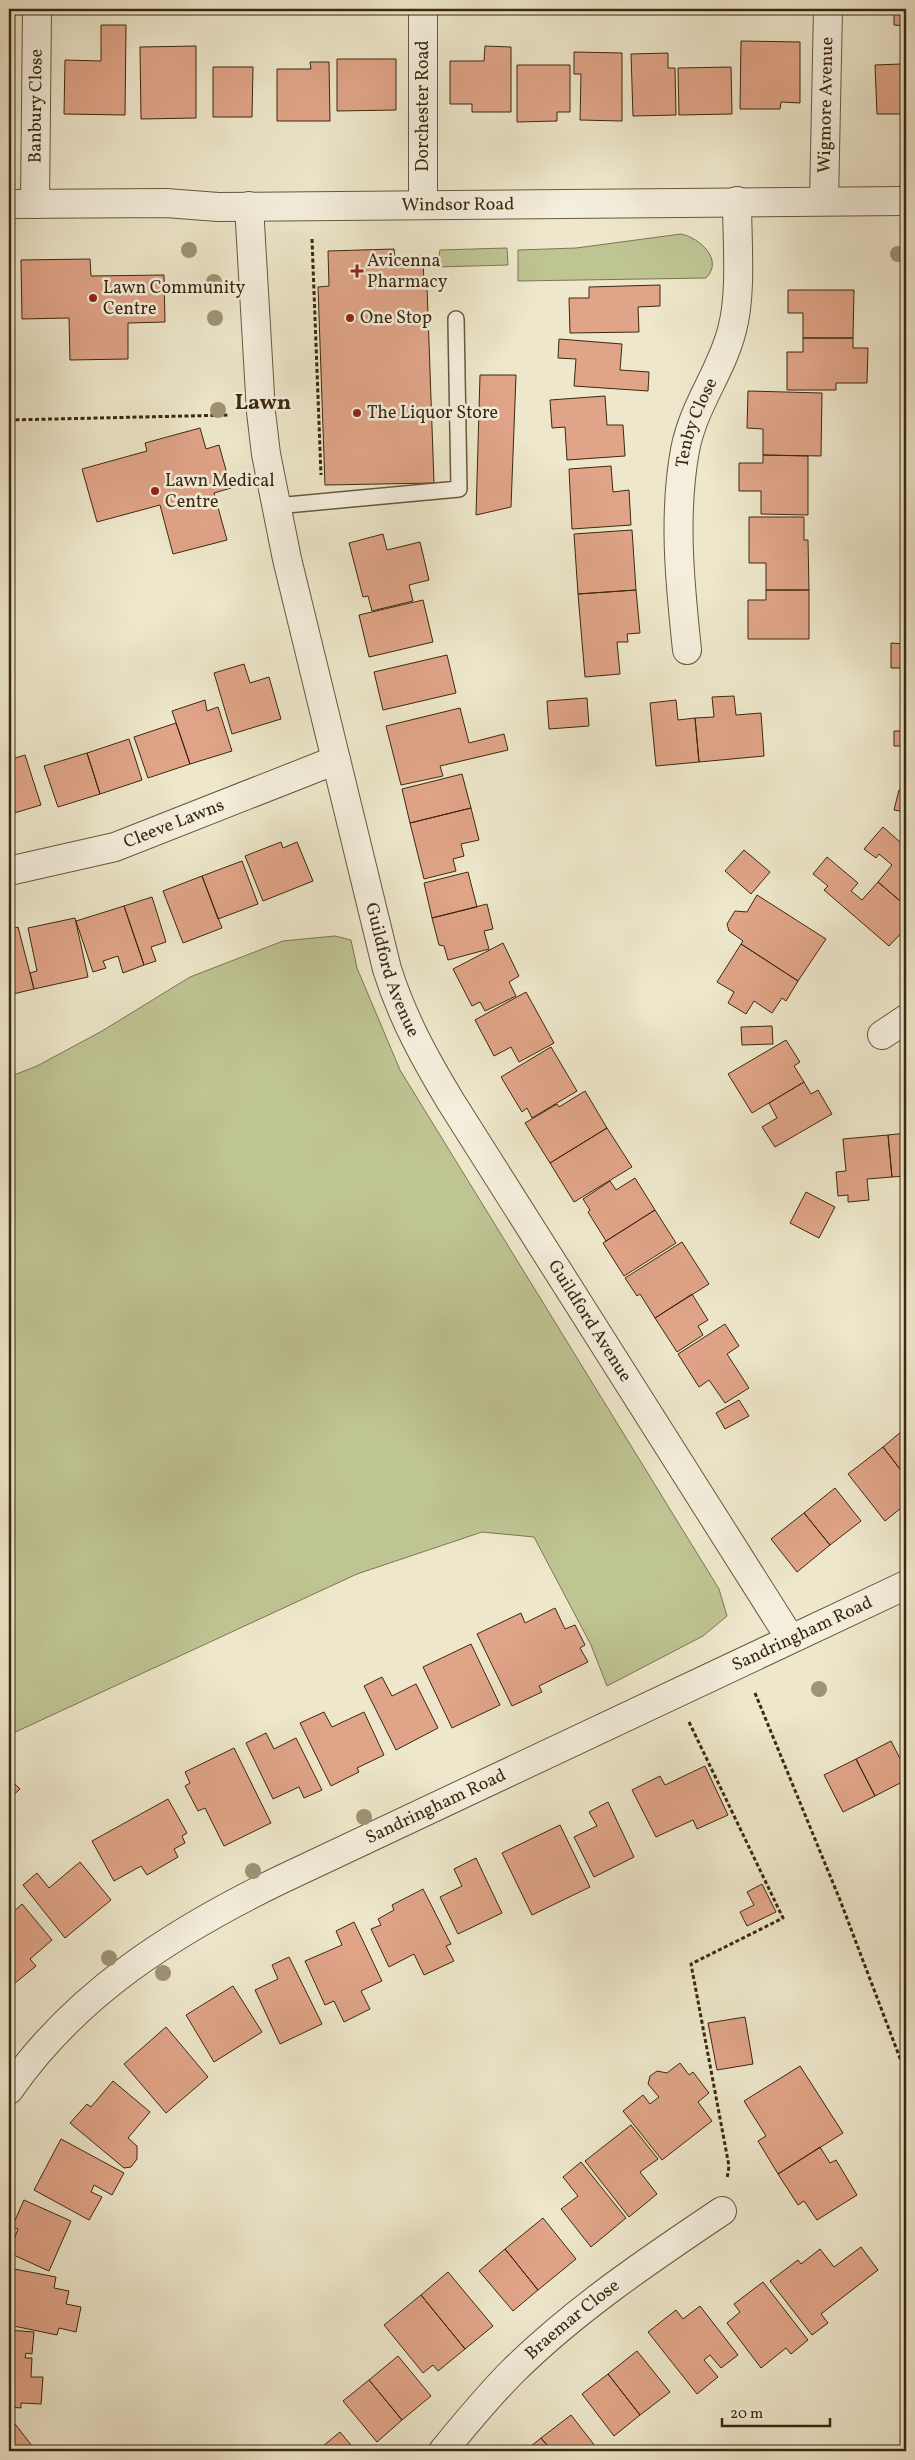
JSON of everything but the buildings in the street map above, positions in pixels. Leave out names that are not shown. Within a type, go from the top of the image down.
[{"type":"street","name":"Banbury Close","points":[[35,204],[37,9]]},
{"type":"street","name":"Dorchester Road","points":[[423,9],[423,204]]},
{"type":"street","name":"Wigmore Avenue","points":[[824,201],[828,9]]},
{"type":"street","name":"Tenby Close","points":[[687,650],[679,551],[680,482],[691,421],[732,330],[737,297],[738,201]]},
{"type":"street","name":"Windsor Road","points":[[9,204],[166,202],[249,206],[906,201]]},
{"type":"street","name":"Guildford Avenue","points":[[249,206],[260,412],[266,454],[276,506],[336,760],[387,969],[397,1001],[423,1055],[790,1638]]},
{"type":"street","name":"Cleeve Lawns","points":[[9,871],[115,847],[336,760]]},
{"type":"street","points":[[882,1035],[906,1019]]},
{"type":"street","name":"Sandringham Road","points":[[9,2090],[17,2058],[57,2031],[96,1994],[142,1958],[190,1926],[280,1880],[584,1738],[675,1692],[906,1585]]},
{"type":"street","name":"Braemar Close","points":[[443,2451],[474,2413],[513,2371],[549,2338],[643,2264],[722,2211]]},
{"type":"lane","points":[[276,506],[458,489],[456,319]]},
{"type":"path","points":[[320,238],[312,238],[321,489],[330,490],[330,501]]},
{"type":"path","points":[[9,420],[211,417],[260,412]]},
{"type":"path","points":[[742,1662],[840,1900],[906,2074]]},
{"type":"path","points":[[675,1692],[783,1918],[691,1964],[729,2166],[722,2211]]},
{"type":"green space","points":[[681,234],[702,245],[711,257],[711,271],[706,278],[518,281],[518,250],[576,248]]},
{"type":"green space","points":[[507,248],[508,265],[437,267],[440,250]]},
{"type":"green space","points":[[335,936],[351,940],[357,968],[400,1070],[719,1589],[727,1616],[703,1636],[607,1686],[591,1645],[534,1537],[482,1532],[357,1574],[9,1735],[9,1077],[37,1066],[102,1031],[190,977],[283,941]]},
{"type":"place","name":"Avicenna Pharmacy","points":[[357,271]]},
{"type":"place","name":"Lawn Community Centre","points":[[93,298]]},
{"type":"place","name":"One Stop","points":[[350,318]]},
{"type":"place","name":"The Liquor Store","points":[[357,413]]},
{"type":"place","name":"Lawn Medical Centre","points":[[155,491]]},
{"type":"district","name":"Lawn","points":[[263,403]]}]
